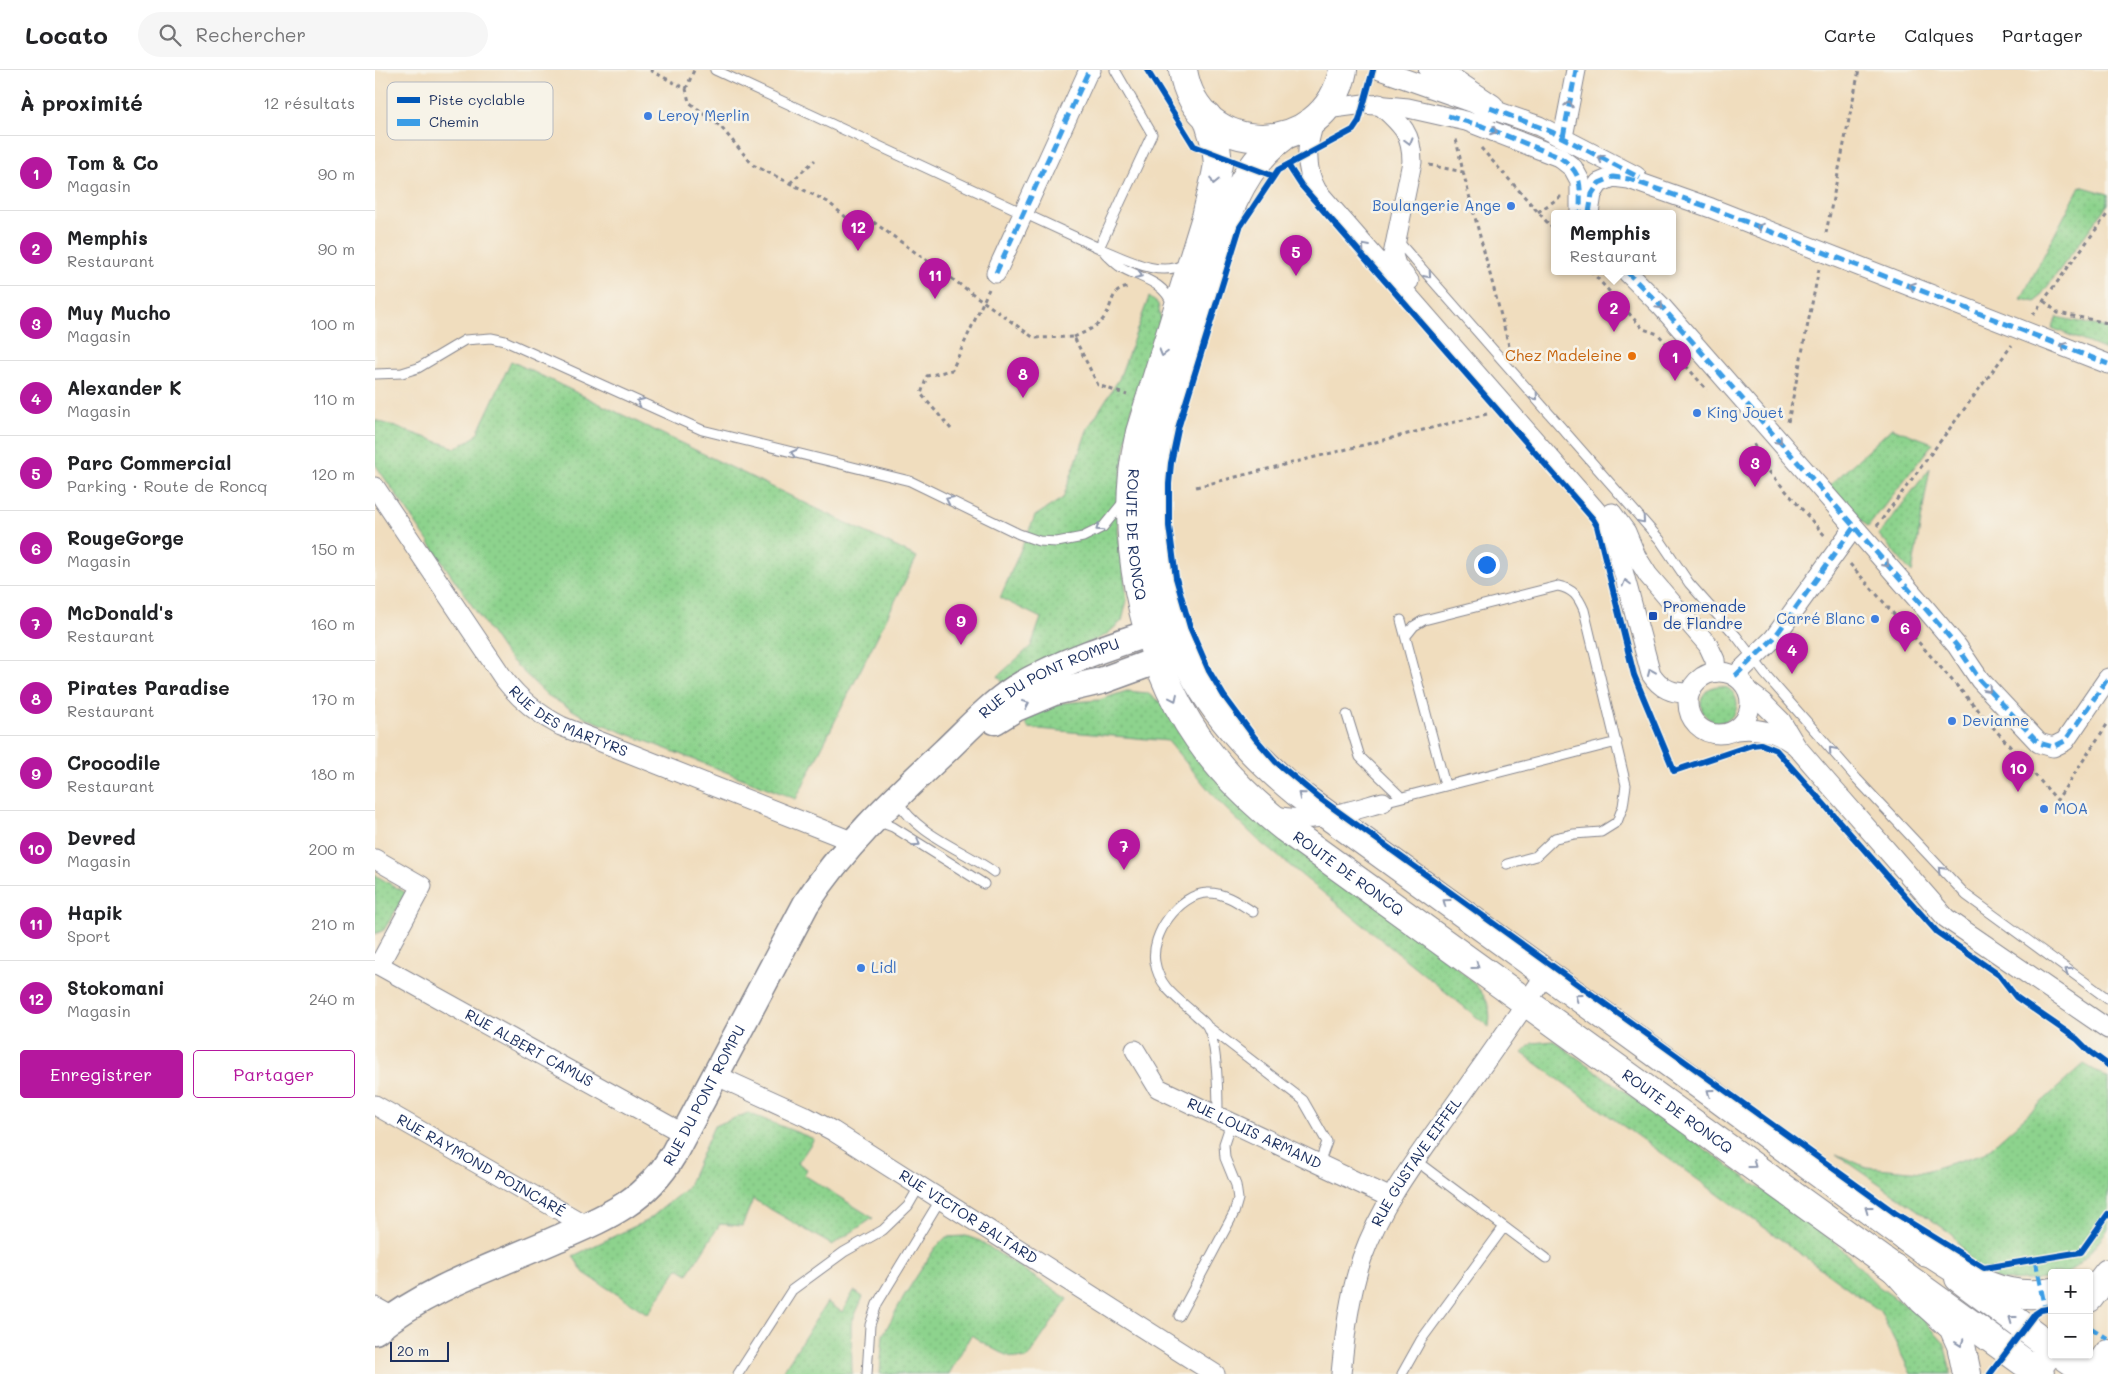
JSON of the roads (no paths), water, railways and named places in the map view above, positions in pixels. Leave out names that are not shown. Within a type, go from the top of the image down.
[{"type":"main road","points":[[1182,72],[1193,98],[1207,116],[1223,129],[1242,136],[1263,139],[1283,137],[1300,130],[1321,115],[1337,91],[1343,70]]},
{"type":"main road","points":[[1433,70],[1490,108]]},
{"type":"main road","name":"ROUTE DE RONCQ","points":[[1207,116],[1216,146],[1218,164],[1208,209],[1175,312],[1137,448],[1131,492],[1134,559],[1140,594],[1162,629],[1171,655],[1176,702],[1199,740],[1237,786],[1268,814],[1894,1268],[2048,1370]]},
{"type":"main road","name":"ROUTE DE RONCQ","points":[[1162,629],[1161,577],[1155,535],[1155,486],[1159,449],[1223,228],[1252,167],[1268,147],[1283,137]]},
{"type":"main road","name":"ROUTE DE RONCQ","points":[[1171,655],[1201,687],[1237,735],[1281,779],[1907,1238],[2048,1345]]},
{"type":"main road","points":[[1907,1238],[1977,1282],[1991,1288],[2021,1294],[2048,1292]]},
{"type":"main road","points":[[2091,1269],[2108,1254]]},
{"type":"main road","points":[[1894,1268],[1923,1300],[1953,1327],[1961,1345],[1967,1374]]},
{"type":"main road","points":[[2093,1293],[2108,1273]]},
{"type":"main road","points":[[2069,1359],[2092,1374],[2108,1354]]},
{"type":"street","points":[[996,273],[1088,72],[1091,70]]},
{"type":"street","points":[[1380,70],[1490,108],[1563,137],[1660,189]]},
{"type":"street","points":[[1563,137],[1576,70]]},
{"type":"street","points":[[1581,210],[1580,181],[1573,168],[1559,156],[1466,121],[1408,108],[1379,104],[1356,104],[1321,115],[1309,138],[1307,161],[1310,176],[1317,190],[1610,528],[1651,674],[1658,684],[1668,690],[1679,693],[1690,692]]},
{"type":"street","points":[[1379,104],[1402,126],[1410,140],[1412,162],[1393,256],[1400,271],[1622,525],[1636,556],[1648,575],[1708,646],[1715,660],[1716,672]]},
{"type":"street","points":[[1590,210],[1595,188],[1605,179],[1621,177],[1660,189],[2108,364]]},
{"type":"street","points":[[1631,275],[1662,307],[1951,638],[1980,680],[2039,743],[2053,748],[2065,741],[2108,678]]},
{"type":"street","name":"RUE DES MARTYRS","points":[[375,487],[504,679],[512,690],[535,711],[561,726],[854,842]]},
{"type":"street","points":[[1735,676],[1774,638],[1854,527]]},
{"type":"street","name":"RUE DU PONT ROMPU","points":[[381,1319],[587,1226],[618,1211],[641,1194],[667,1164],[684,1134],[805,904],[821,881],[874,819],[993,706],[1023,685],[1070,662],[1162,629]]},
{"type":"street","name":"RUE DU PONT ROMPU","points":[[939,756],[1003,715],[1028,703],[1054,692],[1101,681],[1171,655]]},
{"type":"street","points":[[1749,692],[1750,711],[1743,724],[1727,734],[1717,735],[1699,728],[1689,711],[1690,692],[1702,677],[1716,672],[1726,672],[1735,676],[1781,722],[1796,746],[1946,918],[2108,1029]]},
{"type":"street","points":[[1736,730],[1752,729],[1769,732],[1785,737],[1796,746]]},
{"type":"street","points":[[1268,814],[1294,820],[1329,816],[1392,799]]},
{"type":"street","points":[[375,859],[422,886],[377,964]]},
{"type":"street","name":"RUE ALBERT CAMUS","points":[[377,964],[684,1134]]},
{"type":"street","name":"RUE GUSTAVE EIFFEL","points":[[1341,1374],[1346,1323],[1357,1274],[1371,1238],[1391,1198],[1415,1160],[1546,974]]},
{"type":"street","name":"RUE LOUIS ARMAND","points":[[1135,1050],[1158,1088],[1391,1198]]},
{"type":"street","name":"RUE VICTOR BALTARD","points":[[715,1075],[817,1122],[1215,1374]]},
{"type":"street","name":"RUE RAYMOND POINCARÉ","points":[[375,1105],[587,1226]]},
{"type":"lane","points":[[715,70],[1099,248],[1144,266],[1167,270],[1178,269],[1193,256]]},
{"type":"lane","points":[[1099,248],[1152,134],[1115,70]]},
{"type":"lane","points":[[1396,239],[1660,540],[1689,583],[1737,637],[1753,660],[1857,779],[1966,895],[2108,999]]},
{"type":"lane","points":[[1099,248],[1120,266],[1143,276],[1163,290],[1175,312]]},
{"type":"lane","points":[[375,374],[401,373],[418,368],[465,340],[491,338],[505,341],[702,430],[910,481],[1019,534],[1039,541],[1057,542],[1083,537],[1103,527],[1131,492]]},
{"type":"lane","points":[[1406,636],[1414,626],[1423,620],[1558,586],[1569,589],[1579,598],[1584,610],[1617,742],[1626,785],[1623,806],[1617,822],[1601,832],[1574,834],[1555,838],[1536,856],[1507,864]]},
{"type":"lane","points":[[1401,620],[1445,785]]},
{"type":"lane","points":[[1347,715],[1360,758],[1392,799],[1617,742]]},
{"type":"lane","points":[[895,797],[902,809],[918,825],[994,872]]},
{"type":"lane","points":[[874,819],[893,828],[984,884]]},
{"type":"lane","points":[[1253,912],[1237,901],[1218,894],[1206,893],[1194,896],[1180,904],[1159,932],[1155,946],[1154,961],[1158,973],[1173,995],[1207,1026],[1303,1100],[1327,1142],[1319,1164]]},
{"type":"lane","points":[[1179,1316],[1234,1213],[1238,1199],[1224,1151],[1225,1120],[1207,1026]]},
{"type":"lane","points":[[1415,1160],[1546,1258]]},
{"type":"lane","points":[[738,1374],[792,1290],[844,1252],[883,1230],[907,1206],[919,1187]]},
{"type":"lane","points":[[867,1374],[870,1325],[877,1304],[940,1200]]},
{"type":"lane","points":[[1402,1374],[1421,1340],[1504,1226]]},
{"type":"place","name":"Leroy Merlin","points":[[648,116]]},
{"type":"place","name":"Boulangerie Ange","points":[[1511,206]]},
{"type":"place","name":"Stokomani","points":[[858,251]]},
{"type":"place","name":"Parc Commercial","points":[[1296,276]]},
{"type":"place","name":"Hapik","points":[[935,299]]},
{"type":"place","name":"Memphis","points":[[1614,332]]},
{"type":"place","name":"Chez Madeleine","points":[[1632,356]]},
{"type":"place","name":"Tom & Co","points":[[1675,381]]},
{"type":"place","name":"Pirates Paradise","points":[[1023,398]]},
{"type":"place","name":"King Jouet","points":[[1697,413]]},
{"type":"place","name":"Muy Mucho","points":[[1755,487]]},
{"type":"place","name":"Promenade de Flandre","points":[[1653,616]]},
{"type":"place","name":"Carré Blanc","points":[[1875,619]]},
{"type":"place","name":"Crocodile","points":[[961,645]]},
{"type":"place","name":"RougeGorge","points":[[1905,652]]},
{"type":"place","name":"Alexander K","points":[[1792,674]]},
{"type":"place","name":"Devianne","points":[[1952,721]]},
{"type":"place","name":"Devred","points":[[2018,792]]},
{"type":"place","name":"MOA","points":[[2044,809]]},
{"type":"place","name":"McDonald's","points":[[1124,870]]},
{"type":"place","name":"Lidl","points":[[861,968]]}]
